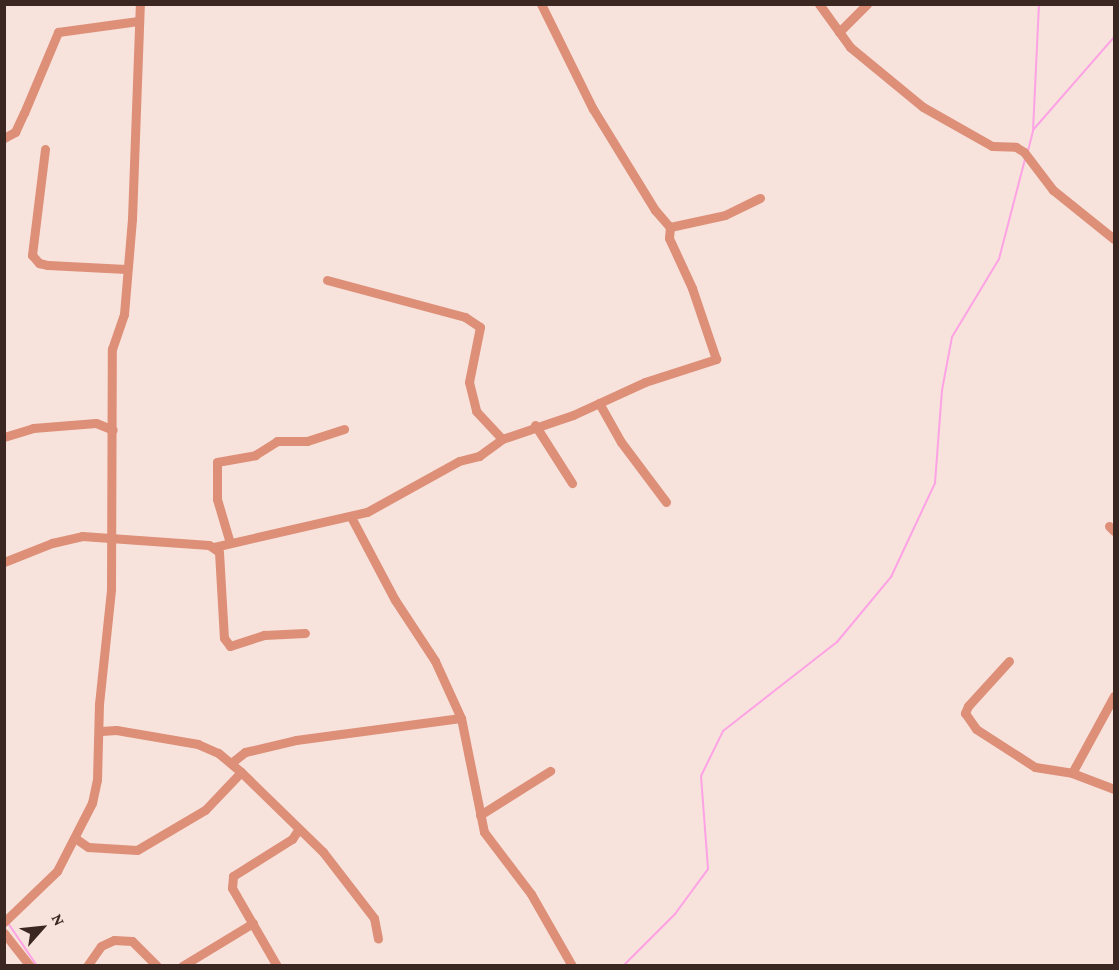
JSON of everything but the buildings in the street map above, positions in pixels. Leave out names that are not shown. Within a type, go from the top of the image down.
[{"type":"street","points":[[4,922],[57,871],[92,803],[101,731],[99,704],[105,672],[112,537],[112,349],[124,314],[134,194],[140,4]]},
{"type":"street","points":[[4,562],[71,538],[112,537],[214,547],[351,517],[459,461],[479,456],[502,439],[599,403],[645,382],[716,359],[692,288],[669,238],[670,227],[655,210],[593,109],[542,4]]},
{"type":"street","points":[[819,4],[850,47],[923,107],[992,146],[1016,147],[1024,152],[1053,190],[1114,239]]},
{"type":"street","points":[[839,32],[867,4]]},
{"type":"street","points":[[4,138],[15,132],[58,32],[138,21]]},
{"type":"street","points":[[45,149],[32,255],[39,263],[126,269]]},
{"type":"street","points":[[670,227],[725,215],[760,198]]},
{"type":"street","points":[[327,280],[465,317],[480,327],[469,382],[476,411],[502,439]]},
{"type":"street","points":[[599,403],[621,442],[666,502]]},
{"type":"street","points":[[4,437],[33,428],[96,423],[112,430]]},
{"type":"street","points":[[535,425],[572,483]]},
{"type":"street","points":[[230,543],[217,500],[217,462],[255,455],[277,441],[307,441],[344,429]]},
{"type":"street","points":[[351,517],[395,600],[435,661],[461,718],[484,831],[531,894],[572,966]]},
{"type":"street","points":[[214,547],[221,564],[224,638],[230,646],[264,635],[305,633]]},
{"type":"street","points":[[1009,662],[964,714],[976,729],[1035,767],[1072,773],[1114,789]]},
{"type":"street","points":[[1072,773],[1114,699]]},
{"type":"street","points":[[231,763],[244,752],[296,741],[461,718]]},
{"type":"street","points":[[101,731],[116,730],[198,744],[231,763],[285,812],[298,830],[323,852],[374,918],[378,939]]},
{"type":"street","points":[[480,814],[550,771]]},
{"type":"street","points":[[75,838],[88,847],[137,850],[205,810],[241,772]]},
{"type":"street","points":[[277,966],[232,888],[233,876],[292,839],[298,830]]},
{"type":"street","points":[[182,966],[253,923]]},
{"type":"street","points":[[4,933],[30,966]]},
{"type":"street","points":[[87,966],[101,946],[114,940],[132,941],[158,966]]},
{"type":"waterway","points":[[1028,151],[1033,131],[1039,4]]},
{"type":"waterway","points":[[1033,130],[1114,37]]},
{"type":"waterway","points":[[623,966],[675,914],[708,869],[701,776],[723,731],[837,642],[891,577],[935,483],[942,390],[952,337],[999,259],[1025,159]]},
{"type":"waterway","points":[[8,923],[37,966]]}]
